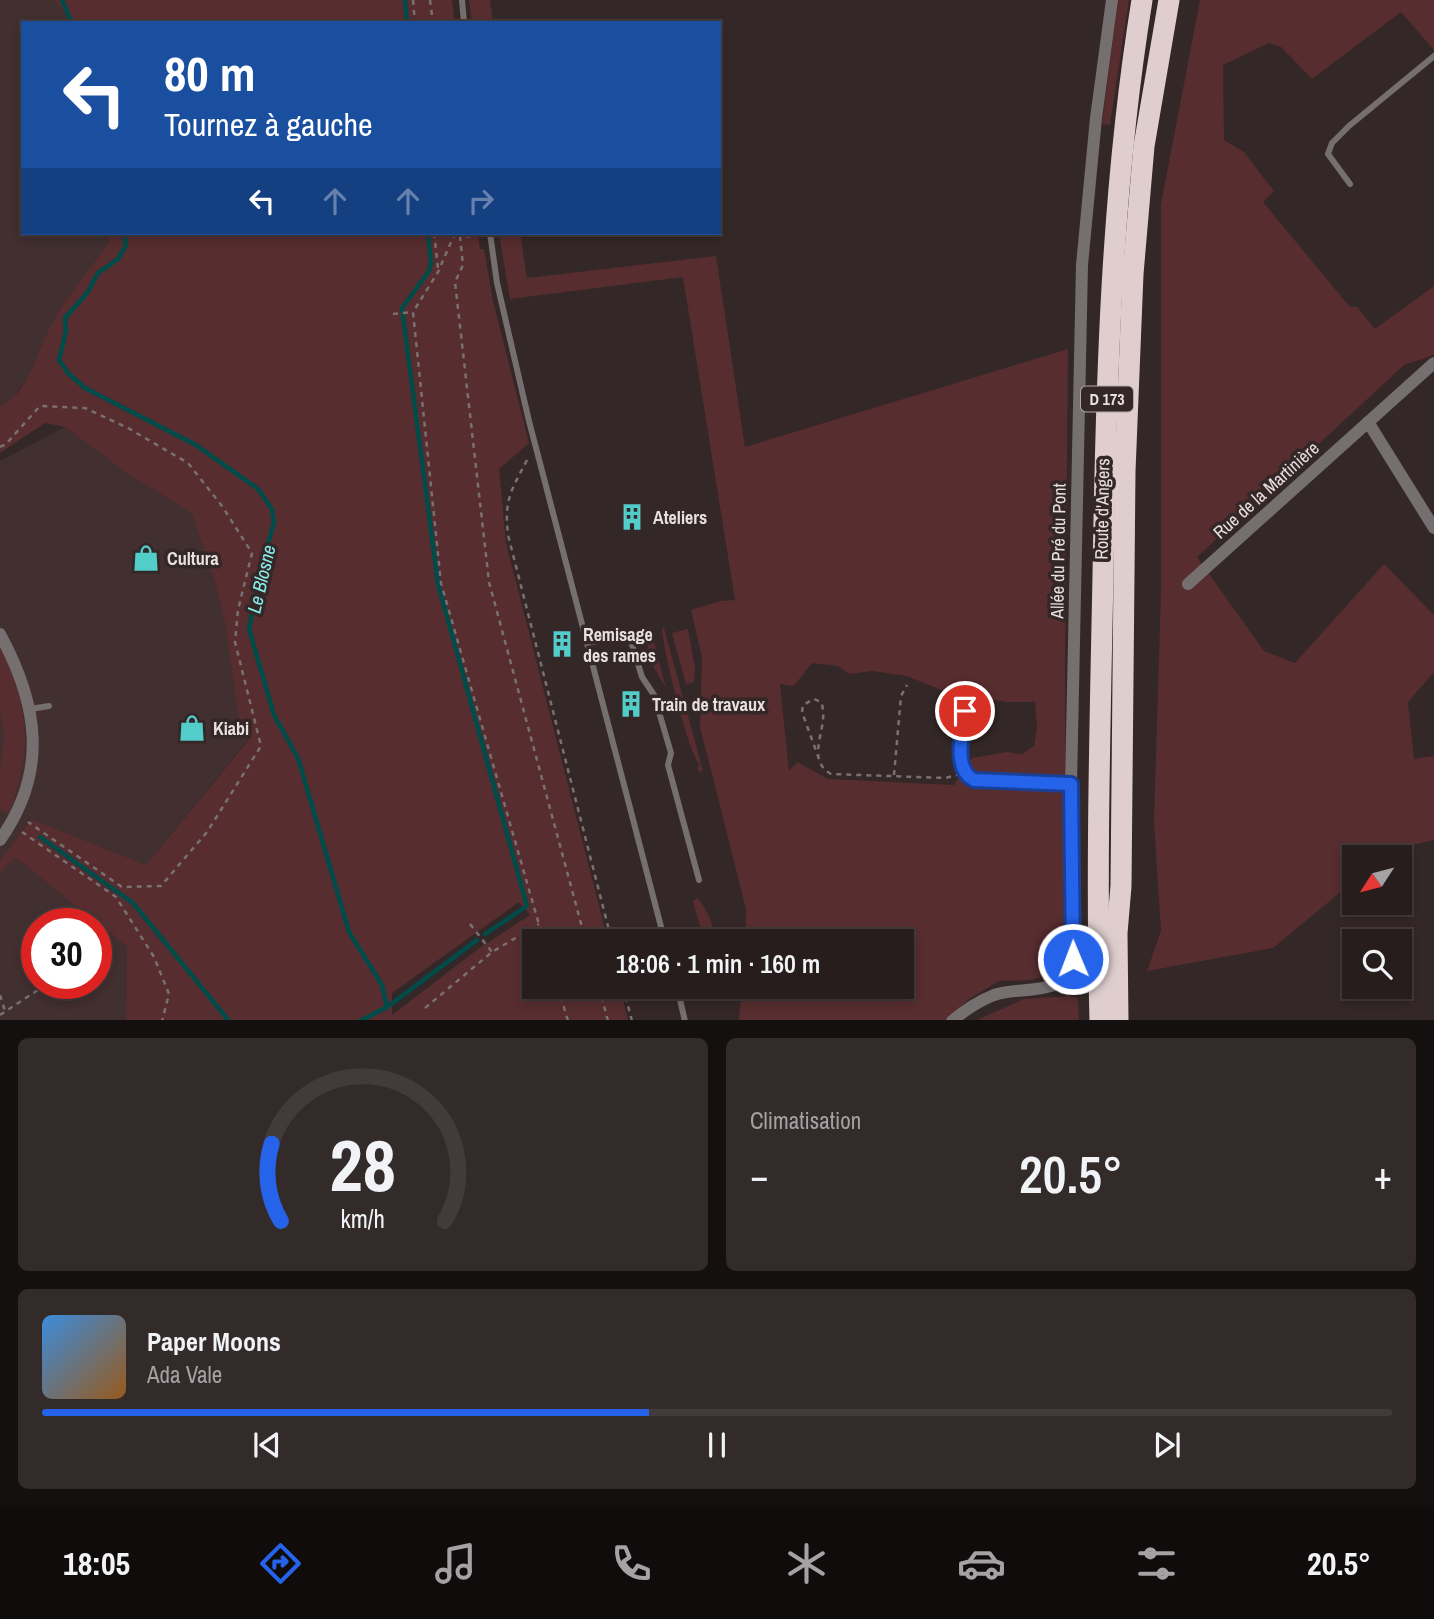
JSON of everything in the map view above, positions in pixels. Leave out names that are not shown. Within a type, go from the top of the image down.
[{"type":"highway","name":"Route d'Angers","points":[[1100,1020],[1100,710],[1111,286],[1132,59],[1142,0]]},
{"type":"highway","name":"Route d'Angers","points":[[1118,1020],[1117,933],[1121,886],[1125,471],[1133,274],[1144,146],[1169,0]]},
{"type":"highway","points":[[1121,886],[1129,919],[1131,1020]]},
{"type":"street","name":"Allée du Pré du Pont","points":[[953,1020],[965,1010],[994,995],[1055,985],[1070,973],[1073,967],[1071,784],[1082,265],[1096,118],[1112,0]]},
{"type":"street","name":"Rue de la Martinière","points":[[1188,584],[1434,363]]},
{"type":"street","points":[[1368,422],[1434,528]]},
{"type":"street","points":[[0,634],[25,686],[30,709],[32,764],[13,819],[0,840]]},
{"type":"lane","points":[[461,0],[464,21]]},
{"type":"lane","points":[[1350,184],[1328,155],[1332,143],[1434,56]]},
{"type":"lane","points":[[490,235],[496,283],[536,445],[662,929]]},
{"type":"lane","points":[[588,643],[626,634],[630,638],[642,677],[654,695],[671,753],[668,765],[699,880]]},
{"type":"lane","points":[[30,709],[49,706]]},
{"type":"lane","points":[[965,711],[961,762],[963,771],[974,780],[1071,784]]},
{"type":"lane","points":[[680,999],[685,1020]]},
{"type":"path","points":[[413,0],[415,21]]},
{"type":"path","points":[[430,0],[433,21]]},
{"type":"path","points":[[435,235],[438,272]]},
{"type":"path","points":[[457,235],[413,312],[441,583],[540,929]]},
{"type":"path","points":[[458,235],[463,265],[455,282],[489,582],[582,929]]},
{"type":"path","points":[[393,314],[413,312]]},
{"type":"path","points":[[0,447],[6,444],[40,406],[85,408],[128,428],[188,463],[222,506],[252,553],[238,610],[235,642],[261,746],[207,832],[161,886],[122,887],[13,819]]},
{"type":"path","points":[[536,445],[509,495],[506,517],[508,535],[609,929]]},
{"type":"path","points":[[894,775],[901,696],[907,685]]},
{"type":"path","points":[[818,759],[817,750],[825,717],[821,702],[814,699],[807,701],[802,712],[818,759],[831,774],[945,778],[963,771]]},
{"type":"path","points":[[13,819],[116,897],[154,957],[169,994],[162,1020]]},
{"type":"path","points":[[470,924],[492,952]]},
{"type":"path","points":[[425,1008],[492,952],[539,924]]},
{"type":"path","points":[[0,995],[5,1011]]},
{"type":"path","points":[[0,1015],[24,999]]},
{"type":"path","points":[[562,999],[568,1020]]},
{"type":"path","points":[[602,999],[608,1020]]},
{"type":"path","points":[[626,999],[632,1020]]},
{"type":"shaded area","points":[[0,0],[54,0],[65,13],[67,21],[21,21],[21,235],[108,235],[109,242],[53,322],[34,370],[9,402],[0,407]]},
{"type":"shaded area","points":[[54,0],[452,0],[455,21],[67,21],[65,13]]},
{"type":"shaded area","points":[[469,0],[490,0],[493,21],[472,21]]},
{"type":"shaded area","points":[[1118,0],[1129,0],[1110,125],[1102,124]]},
{"type":"shaded area","points":[[1200,0],[1434,0],[1434,50],[1401,12],[1312,79],[1281,47],[1269,43],[1223,65],[1224,140],[1244,152],[1274,191],[1263,202],[1350,307],[1357,307],[1375,329],[1434,286],[1434,355],[1404,365],[1197,557],[1264,651],[1295,663],[1384,564],[1434,615],[1434,672],[1408,702],[1414,759],[1434,756],[1434,840],[1412,845],[1342,845],[1342,891],[1273,948],[1147,971],[1161,931],[1154,822],[1161,591],[1161,204]]},
{"type":"shaded area","points":[[108,235],[478,235],[480,249],[484,249],[493,301],[529,443],[499,469],[506,543],[605,929],[522,929],[522,999],[623,999],[628,1020],[126,1020],[127,947],[112,935],[112,908],[78,908],[15,857],[0,873],[0,861],[31,819],[146,865],[251,737],[240,726],[226,627],[216,584],[192,513],[130,475],[65,427],[45,423],[0,453],[0,407],[11,399],[26,380],[59,312],[109,242]],"holes":[[[519,902],[530,915],[478,949],[392,1015],[392,993]]]},
{"type":"shaded area","points":[[499,235],[520,235],[527,278],[716,256],[745,447],[1068,349],[1066,965],[1048,975],[1031,980],[999,981],[969,999],[946,1020],[739,1020],[741,999],[914,999],[914,929],[746,929],[746,909],[700,727],[702,657],[691,610],[720,601],[735,600],[683,277],[510,299]],"holes":[[[812,663],[838,666],[849,674],[872,671],[907,676],[941,690],[1006,702],[1035,702],[1037,728],[1034,746],[1022,754],[1007,752],[972,758],[954,785],[828,779],[797,762],[789,771],[780,684],[794,686]]]},
{"type":"shaded area","points":[[65,427],[202,515],[251,736],[146,865],[30,819],[8,851],[79,908],[21,908],[21,999],[112,999],[112,935],[127,947],[126,1020],[0,1020],[0,461]]},
{"type":"shaded area","points":[[662,627],[703,771],[700,772],[697,768],[700,765],[689,741],[677,699]]},
{"type":"shaded area","points":[[688,629],[695,668],[694,682],[686,684],[672,633]]},
{"type":"shaded area","points":[[653,638],[666,688],[652,664],[646,639]]},
{"type":"shaded area","points":[[0,646],[17,690],[25,729],[22,768],[9,814],[0,809],[4,737],[0,708]]},
{"type":"shaded area","points":[[698,898],[713,929],[701,929],[693,901]]},
{"type":"shaded area","points":[[1069,996],[1078,998],[1079,1020],[977,1020],[1024,999]]},
{"type":"waterway","name":"Le Blosne","points":[[62,0],[71,21]]},
{"type":"waterway","points":[[405,0],[407,21]]},
{"type":"waterway","name":"Le Blosne","points":[[124,235],[126,245],[118,259],[98,273],[87,293],[65,318],[66,331],[59,360],[68,373],[85,388],[196,445],[258,489],[272,509],[274,523],[263,560],[249,629],[274,715],[298,758],[349,932],[382,985],[387,1007],[362,1020]]},
{"type":"waterway","points":[[402,311],[429,271],[431,263],[428,235]]},
{"type":"waterway","points":[[403,316],[438,584],[527,906],[485,934]]},
{"type":"waterway","points":[[40,837],[133,903],[228,1020]]},
{"type":"waterway","points":[[387,1007],[477,940]]},
{"type":"place","name":"Ateliers","points":[[632,517]]},
{"type":"place","name":"Cultura","points":[[146,558]]},
{"type":"place","name":"Remisage des rames","points":[[562,644]]},
{"type":"place","name":"Train de travaux","points":[[631,704]]},
{"type":"place","name":"Kiabi","points":[[192,728]]},
{"type":"route","points":[[965,711],[961,762],[967,777],[974,780],[1071,784],[1073,959]]}]
